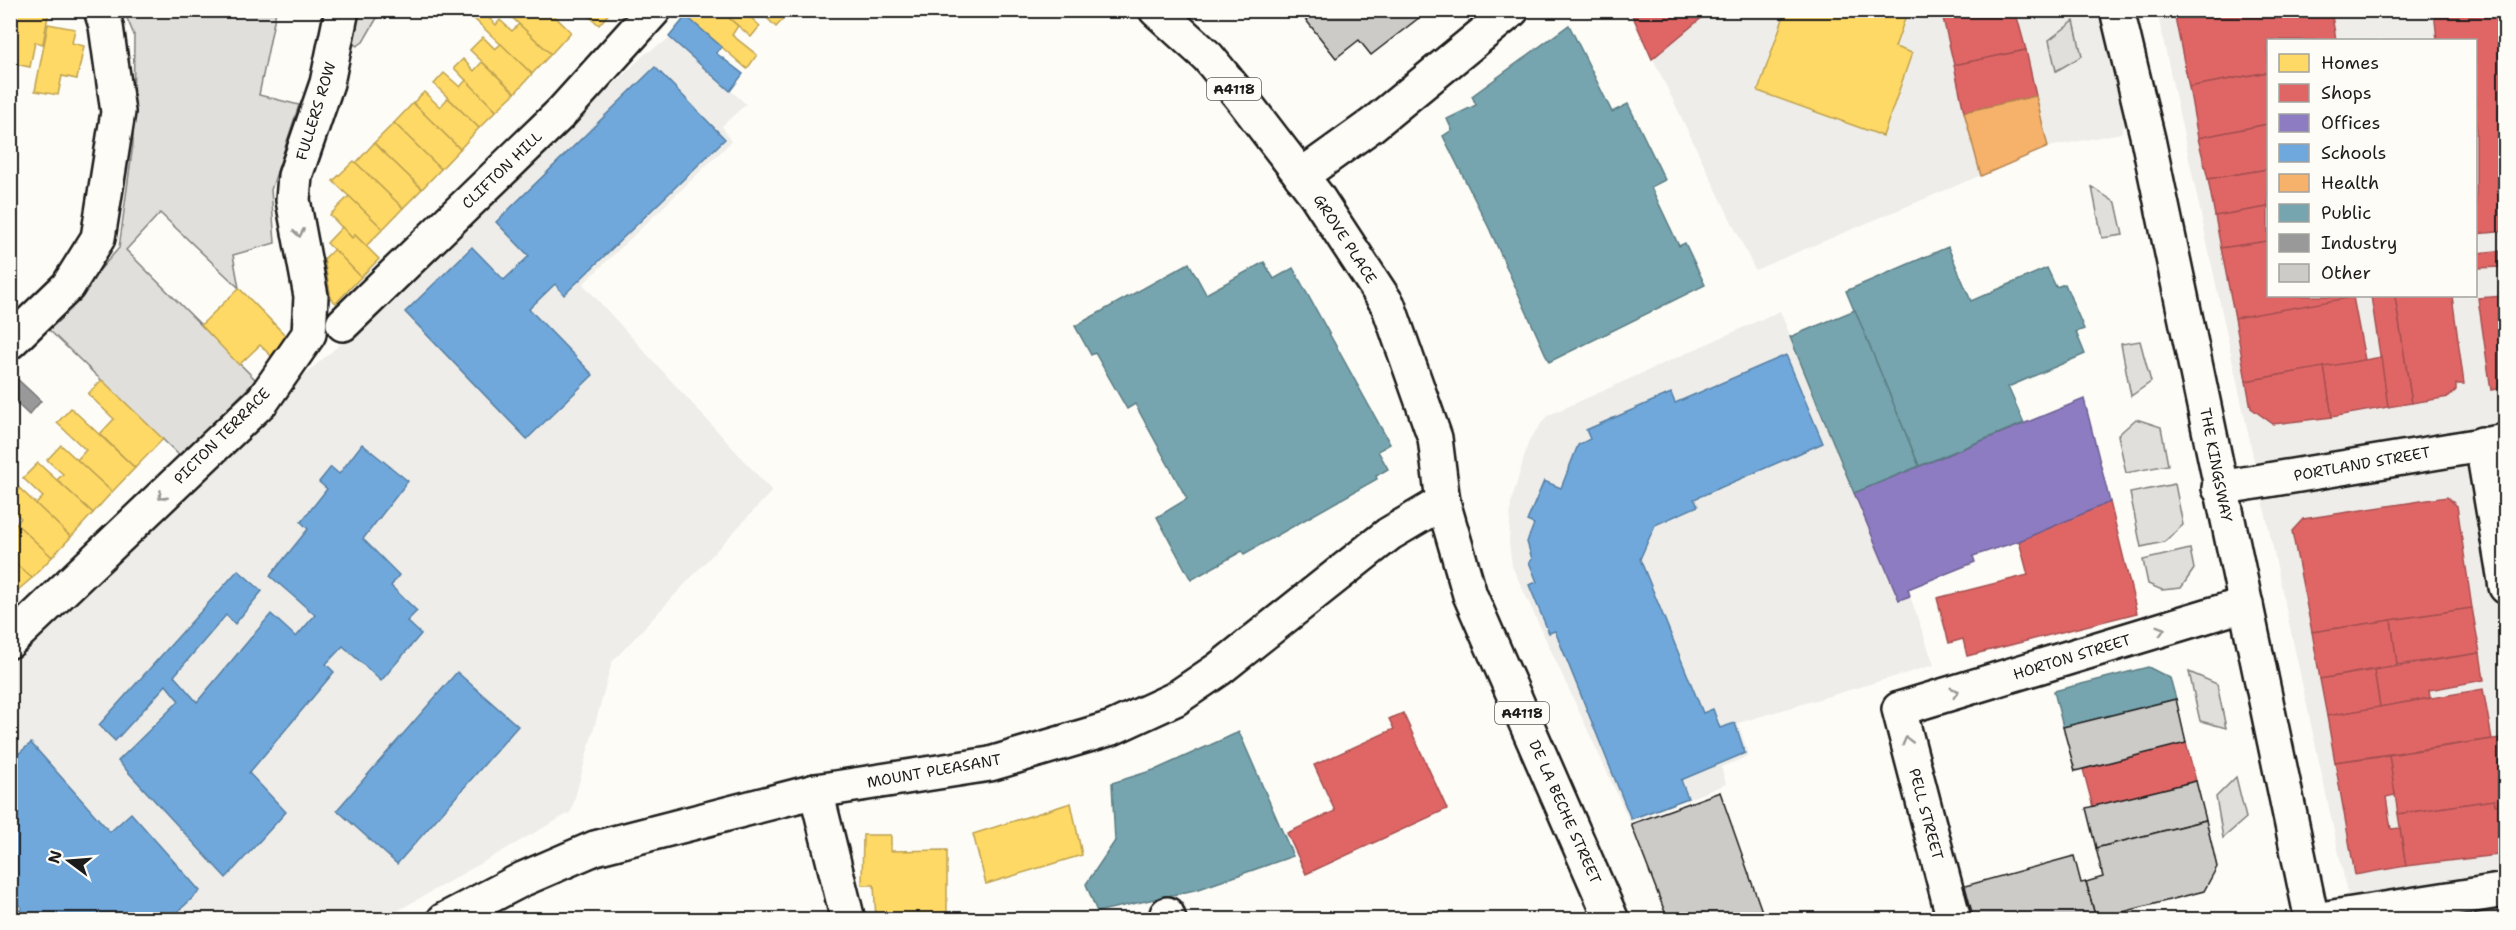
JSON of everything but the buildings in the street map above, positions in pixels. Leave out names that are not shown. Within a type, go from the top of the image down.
[{"type":"street","points":[[10,342],[68,286],[98,238],[118,112],[106,26],[101,10]]},
{"type":"street","name":"FULLERS ROW","points":[[296,176],[327,83],[342,10]]},
{"type":"street","name":"CLIFTON HILL","points":[[344,324],[561,113],[654,10]]},
{"type":"street","name":"A4118","points":[[1156,10],[1208,57],[1301,176]]},
{"type":"street","points":[[1301,176],[1372,125],[1512,10]]},
{"type":"street","name":"THE KINGSWAY","points":[[2116,10],[2148,139],[2219,488],[2313,920]]},
{"type":"street","name":"PICTON TERRACE","points":[[10,641],[263,400],[309,334],[310,296],[293,200],[296,176]]},
{"type":"street","name":"GROVE PLACE","points":[[1301,176],[1316,195],[1388,305],[1435,438],[1443,502]]},
{"type":"street","points":[[2494,442],[2505,586]]},
{"type":"street","name":"PORTLAND STREET","points":[[2219,488],[2494,442]]},
{"type":"street","name":"MOUNT PLEASANT","points":[[444,920],[523,879],[595,848],[816,791],[990,764],[1112,728],[1175,699],[1219,669],[1389,534],[1443,502]]},
{"type":"street","name":"DE LA BECHE STREET","points":[[1443,502],[1470,595],[1612,920]]},
{"type":"street","name":"HORTON STREET","points":[[1899,709],[2246,604]]},
{"type":"street","name":"PELL STREET","points":[[1899,709],[1954,920]]},
{"type":"street","points":[[816,791],[848,920]]},
{"type":"street","points":[[2313,920],[2505,890]]},
{"type":"shaded area","points":[[124,11],[276,11],[259,95],[299,105],[271,190],[275,243],[233,255],[239,288],[160,213],[126,250],[256,380],[180,456],[48,329],[119,248],[133,144],[134,35]]},
{"type":"shaded area","points":[[358,11],[381,11],[363,42],[357,46],[353,44],[351,38]]},
{"type":"shaded area","points":[[1630,11],[2102,11],[2127,119],[2121,133],[2048,147],[1755,270]]},
{"type":"shaded area","points":[[2157,11],[2505,11],[2505,919],[2353,919]]},
{"type":"shaded area","points":[[2074,21],[2082,56],[2056,71],[2049,40]]},
{"type":"shaded area","points":[[671,38],[746,104],[722,126],[731,142],[583,284],[772,491],[612,662],[571,812],[383,919],[11,919],[10,626],[371,318],[645,54]]},
{"type":"shaded area","points":[[2092,187],[2116,203],[2123,235],[2102,238]]},
{"type":"shaded area","points":[[1780,311],[1899,600],[1910,596],[1934,665],[1738,723],[1749,756],[1721,767],[1726,784],[1630,822],[1512,566],[1509,543],[1511,503],[1529,440],[1547,416]]},
{"type":"shaded area","points":[[2140,341],[2151,382],[2131,396],[2121,344]]},
{"type":"shaded area","points":[[2136,419],[2161,427],[2168,465],[2126,473],[2118,435]]},
{"type":"shaded area","points":[[2175,484],[2183,525],[2164,542],[2141,547],[2130,493]]},
{"type":"shaded area","points":[[2190,549],[2194,569],[2181,588],[2162,590],[2148,584],[2143,560]]},
{"type":"shaded area","points":[[2189,672],[2217,684],[2226,728],[2200,721]]},
{"type":"shaded area","points":[[2236,777],[2246,818],[2223,838],[2216,797]]}]
